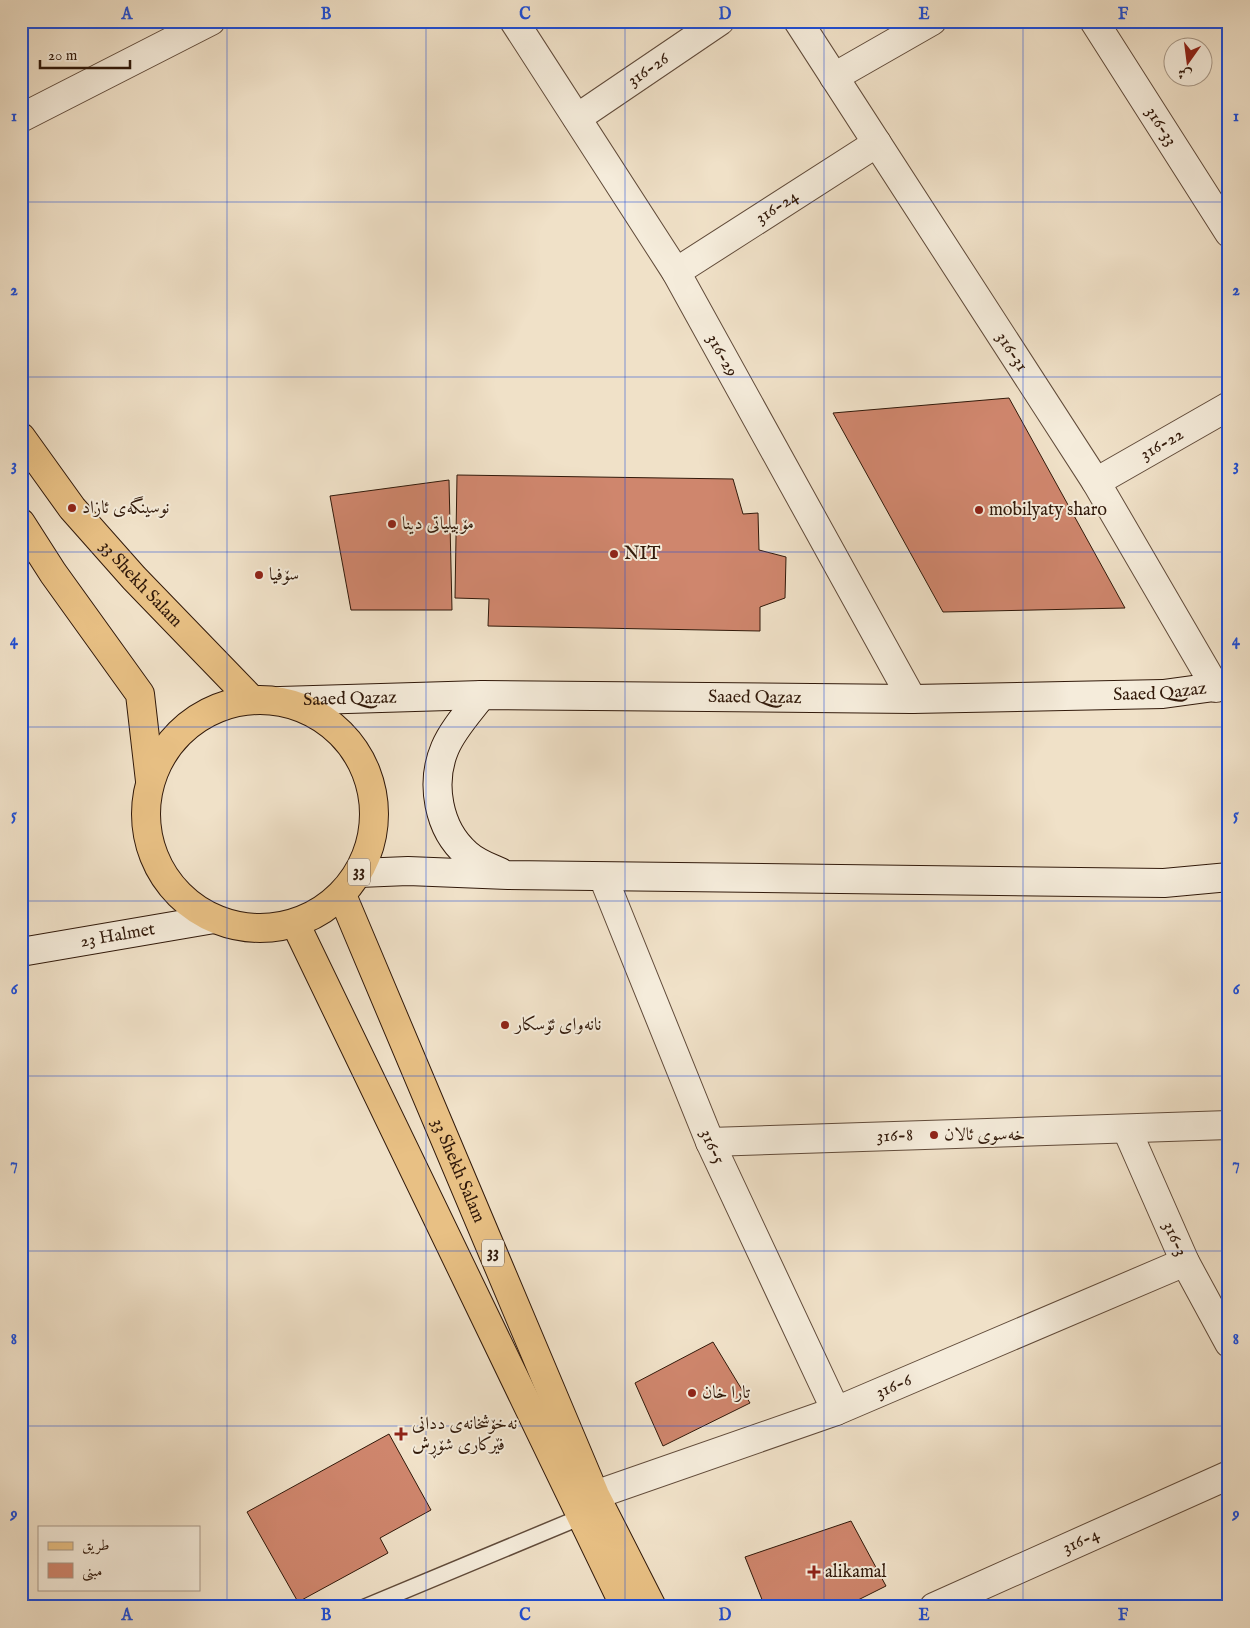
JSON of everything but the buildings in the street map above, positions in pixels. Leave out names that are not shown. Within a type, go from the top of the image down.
[{"type":"main road","name":"33 Shekh Salam","points":[[21,437],[72,508],[134,578],[252,700]]},
{"type":"main road","name":"33","points":[[21,523],[53,573],[140,694],[150,781]]},
{"type":"main road","name":"33","points":[[252,700],[280,701],[306,710],[330,724],[350,743],[364,766],[373,793],[375,820],[370,848],[359,872],[342,894],[321,912],[296,924],[240,927],[214,919],[190,905],[170,886],[156,862],[147,836],[145,808],[150,781],[161,756],[178,734],[192,722],[225,705],[252,700]]},
{"type":"main road","name":"33 Shekh Salam","points":[[342,894],[588,1506],[625,1607]]},
{"type":"main road","name":"33 Shekh Salam","points":[[296,924],[588,1506],[652,1607]]},
{"type":"street","points":[[21,118],[211,21]]},
{"type":"street","name":"316-29","points":[[514,21],[676,272],[912,698]]},
{"type":"street","name":"316-26","points":[[577,118],[720,21]]},
{"type":"street","name":"316-31","points":[[798,21],[1096,482],[1222,687]]},
{"type":"street","points":[[834,77],[932,21]]},
{"type":"street","name":"316-33","points":[[1097,22],[1229,232]]},
{"type":"street","name":"316-24","points":[[676,272],[877,143]]},
{"type":"street","name":"316-22","points":[[1096,482],[1229,406]]},
{"type":"street","name":"Saaed Qazaz","points":[[280,701],[482,695],[912,698],[1163,694],[1222,687]]},
{"type":"street","points":[[482,695],[458,726],[445,748],[437,774],[438,802],[450,834],[466,854],[481,864],[508,875]]},
{"type":"street","points":[[359,872],[408,871],[508,875],[1164,883],[1229,877]]},
{"type":"street","name":"316-5","points":[[603,876],[710,1142],[836,1411]]},
{"type":"street","name":"23 Halmet","points":[[21,952],[214,919]]},
{"type":"street","name":"316-8","points":[[710,1142],[1127,1130],[1229,1125]]},
{"type":"street","name":"316-3","points":[[1127,1130],[1185,1262],[1229,1343]]},
{"type":"street","name":"316-6","points":[[588,1506],[836,1411],[1185,1262]]},
{"type":"street","name":"316-4","points":[[934,1607],[1229,1475]]},
{"type":"lane","points":[[364,1607],[588,1506]]},
{"type":"place","name":"نوسینگەی ئازاد","points":[[72,508]]},
{"type":"place","name":"mobilyaty sharo","points":[[979,510]]},
{"type":"place","name":"مۆبیلیاتی دینا","points":[[392,524]]},
{"type":"place","name":"NIT","points":[[614,554]]},
{"type":"place","name":"سۆفیا","points":[[259,575]]},
{"type":"place","name":"نانەوای ئۆسکار","points":[[505,1025]]},
{"type":"place","name":"خەسوی ئالان","points":[[934,1135]]},
{"type":"place","name":"تارا خان","points":[[692,1393]]},
{"type":"place","name":"نەخۆشخانەی ددانی فێرکاری شۆڕش","points":[[401,1434]]},
{"type":"place","name":"alikamal","points":[[814,1572]]}]
